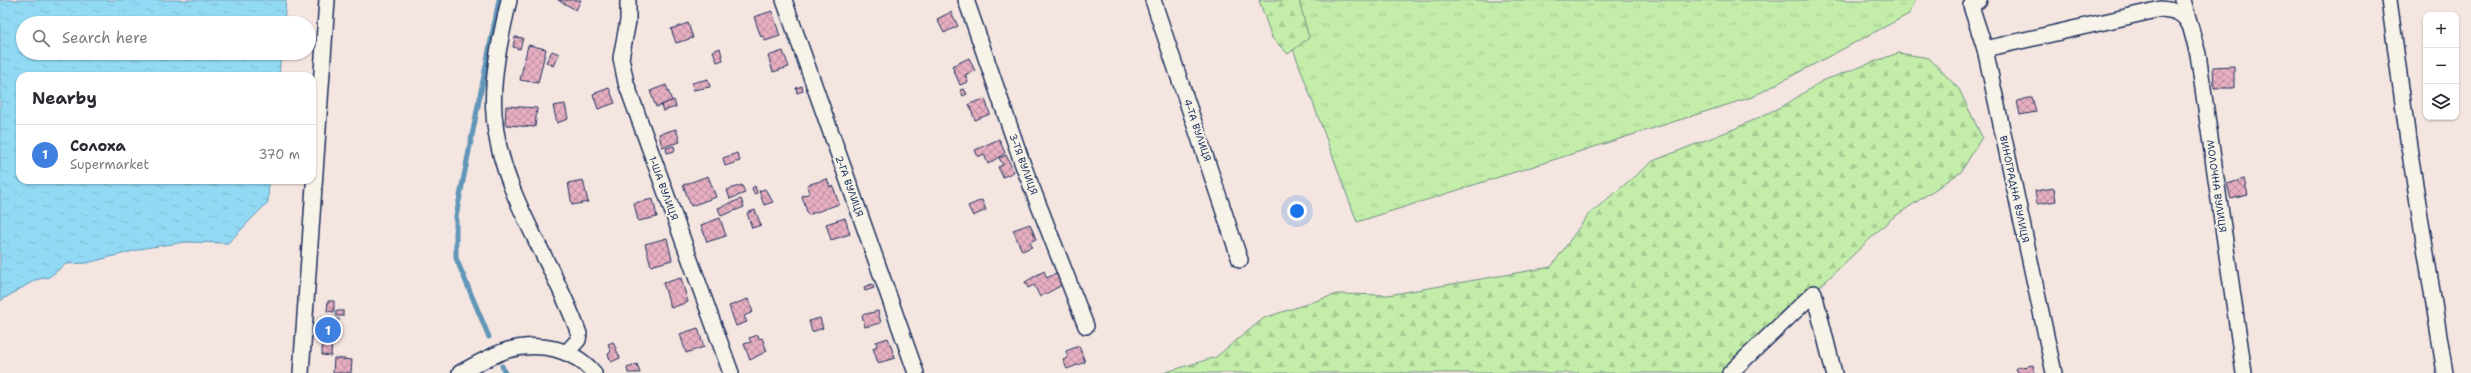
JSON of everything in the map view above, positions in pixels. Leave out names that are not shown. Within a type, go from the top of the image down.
[{"type":"street","points":[[316,158],[327,0]]},
{"type":"street","points":[[509,0],[496,78],[495,121],[512,185],[579,334],[578,340],[566,353]]},
{"type":"street","name":"1-ША ВУЛИЦЯ","points":[[628,0],[628,21],[621,58],[626,83],[731,373]]},
{"type":"street","name":"2-ГА ВУЛИЦЯ","points":[[784,0],[916,373]]},
{"type":"street","name":"3-ТЯ ВУЛИЦЯ","points":[[966,0],[1023,164],[1086,326]]},
{"type":"street","name":"4-ТА ВУЛИЦЯ","points":[[1153,0],[1240,260]]},
{"type":"street","name":"МОЛОЧНА ВУЛИЦЯ","points":[[2183,0],[2198,54],[2244,373]]},
{"type":"street","points":[[2389,0],[2409,147],[2445,373]]},
{"type":"street","name":"ВИНОГРАДНА ВУЛИЦЯ","points":[[1975,3],[2054,373]]},
{"type":"street","points":[[1985,49],[2161,8],[2175,11],[2186,17],[2189,24]]},
{"type":"street","points":[[301,373],[314,184]]},
{"type":"street","points":[[1730,373],[1814,293],[1834,373]]},
{"type":"street","points":[[460,373],[517,346],[536,346],[566,353],[581,361],[594,373]]},
{"type":"green space","points":[[1259,0],[1299,0],[1309,38],[1288,54],[1272,38]]},
{"type":"green space","points":[[1275,0],[1916,0],[1909,14],[1752,97],[1357,222]]},
{"type":"green space","points":[[1898,53],[1929,58],[1959,89],[1982,137],[1961,172],[1891,219],[1729,373],[1163,373],[1216,357],[1264,318],[1337,294],[1388,295],[1551,267],[1588,215],[1653,161],[1734,129],[1785,105],[1822,81]]},
{"type":"water","points":[[0,0],[286,0],[285,16],[16,16],[16,60],[280,60],[279,72],[16,72],[16,184],[269,184],[268,202],[228,243],[185,242],[145,248],[87,263],[66,264],[49,277],[35,280],[0,301]]},
{"type":"building","points":[[558,0],[581,0],[576,10]]},
{"type":"building","points":[[772,11],[780,36],[765,41],[763,36],[761,37],[754,17]]},
{"type":"building","points":[[951,12],[958,26],[944,33],[937,19]]},
{"type":"building","points":[[688,23],[693,38],[676,43],[671,29]]},
{"type":"building","points":[[515,37],[523,38],[520,49],[513,47]]},
{"type":"building","points":[[528,45],[546,49],[538,83],[520,80]]},
{"type":"building","points":[[720,48],[723,60],[717,62],[713,51]]},
{"type":"building","points":[[552,51],[559,54],[553,66],[546,62]]},
{"type":"building","points":[[783,51],[789,67],[773,72],[768,56]]},
{"type":"building","points":[[969,58],[975,71],[965,75],[968,82],[960,85],[952,66]]},
{"type":"building","points":[[2234,66],[2234,88],[2214,88],[2213,67]]},
{"type":"building","points":[[708,79],[710,87],[693,90],[692,83]]},
{"type":"building","points":[[666,85],[672,101],[656,107],[650,91]]},
{"type":"building","points":[[802,86],[803,91],[797,93],[796,88]]},
{"type":"building","points":[[609,88],[615,103],[598,109],[593,94]]},
{"type":"building","points":[[964,89],[967,94],[963,96],[960,90]]},
{"type":"building","points":[[2032,97],[2036,112],[2020,115],[2017,101]]},
{"type":"building","points":[[985,99],[990,114],[975,120],[969,104]]},
{"type":"building","points":[[674,100],[676,107],[663,111],[661,105]]},
{"type":"building","points":[[565,104],[568,119],[557,123],[553,106]]},
{"type":"building","points":[[506,106],[537,108],[535,127],[505,125]]},
{"type":"building","points":[[676,129],[680,142],[662,147],[659,134]]},
{"type":"building","points":[[999,139],[1005,153],[988,164],[984,154],[978,157],[975,150]]},
{"type":"building","points":[[674,146],[675,151],[667,153],[666,148]]},
{"type":"building","points":[[737,153],[740,161],[725,166],[723,158]]},
{"type":"building","points":[[1006,155],[1014,172],[1003,177],[998,167],[1003,165],[999,158]]},
{"type":"building","points":[[708,176],[716,197],[691,206],[683,185]]},
{"type":"building","points":[[827,179],[830,187],[833,186],[839,204],[808,215],[802,196],[810,193],[807,185]]},
{"type":"building","points":[[2244,179],[2248,195],[2231,199],[2227,184]]},
{"type":"building","points":[[583,180],[588,202],[572,205],[568,183]]},
{"type":"building","points":[[742,185],[745,193],[730,199],[727,190]]},
{"type":"building","points":[[755,186],[757,193],[754,194],[752,188]]},
{"type":"building","points":[[2054,188],[2056,201],[2037,204],[2035,191]]},
{"type":"building","points":[[765,189],[773,202],[764,205],[759,191]]},
{"type":"building","points":[[653,199],[657,217],[638,221],[634,203]]},
{"type":"building","points":[[741,199],[744,207],[721,216],[718,208]]},
{"type":"building","points":[[982,200],[986,210],[973,216],[968,206]]},
{"type":"building","points":[[755,210],[761,225],[752,228],[747,213]]},
{"type":"building","points":[[720,218],[726,236],[707,242],[701,225]]},
{"type":"building","points":[[845,218],[850,234],[831,240],[826,224]]},
{"type":"building","points":[[1030,224],[1036,239],[1030,242],[1032,247],[1022,251],[1013,230]]},
{"type":"building","points":[[667,238],[672,260],[651,266],[645,244]]},
{"type":"building","points":[[1044,271],[1047,278],[1056,273],[1062,285],[1040,297],[1034,285],[1028,288],[1025,282]]},
{"type":"building","points":[[681,278],[688,302],[671,308],[663,283]]},
{"type":"building","points":[[872,284],[874,288],[865,291],[864,287]]},
{"type":"building","points":[[748,299],[753,312],[744,316],[747,322],[736,326],[729,306]]},
{"type":"building","points":[[328,301],[334,301],[334,312],[327,311]]},
{"type":"building","points":[[336,311],[343,311],[343,316],[336,316]]},
{"type":"building","points":[[878,311],[881,323],[865,327],[862,315]]},
{"type":"building","points":[[326,318],[339,319],[338,340],[332,340],[331,356],[322,355],[323,324]]},
{"type":"building","points":[[820,318],[823,328],[812,332],[809,321]]},
{"type":"building","points":[[698,328],[704,347],[686,353],[680,334]]},
{"type":"building","points":[[758,335],[759,339],[762,338],[767,351],[750,360],[744,344],[751,342],[749,338]]},
{"type":"building","points":[[888,338],[895,358],[878,363],[873,348],[877,346],[876,342]]},
{"type":"building","points":[[613,342],[620,358],[611,362],[608,354],[611,352],[608,344]]},
{"type":"building","points":[[1079,346],[1085,362],[1067,369],[1063,360],[1068,358],[1066,351]]},
{"type":"building","points":[[334,358],[352,360],[351,373],[333,373]]},
{"type":"building","points":[[637,364],[640,373],[628,373],[627,368]]},
{"type":"building","points":[[2033,365],[2035,373],[2018,373],[2016,368]]},
{"type":"waterway","points":[[489,337],[456,258],[456,216],[499,0]]},
{"type":"waterway","points":[[502,366],[505,373]]},
{"type":"place","name":"Солоха","points":[[328,330]]}]
